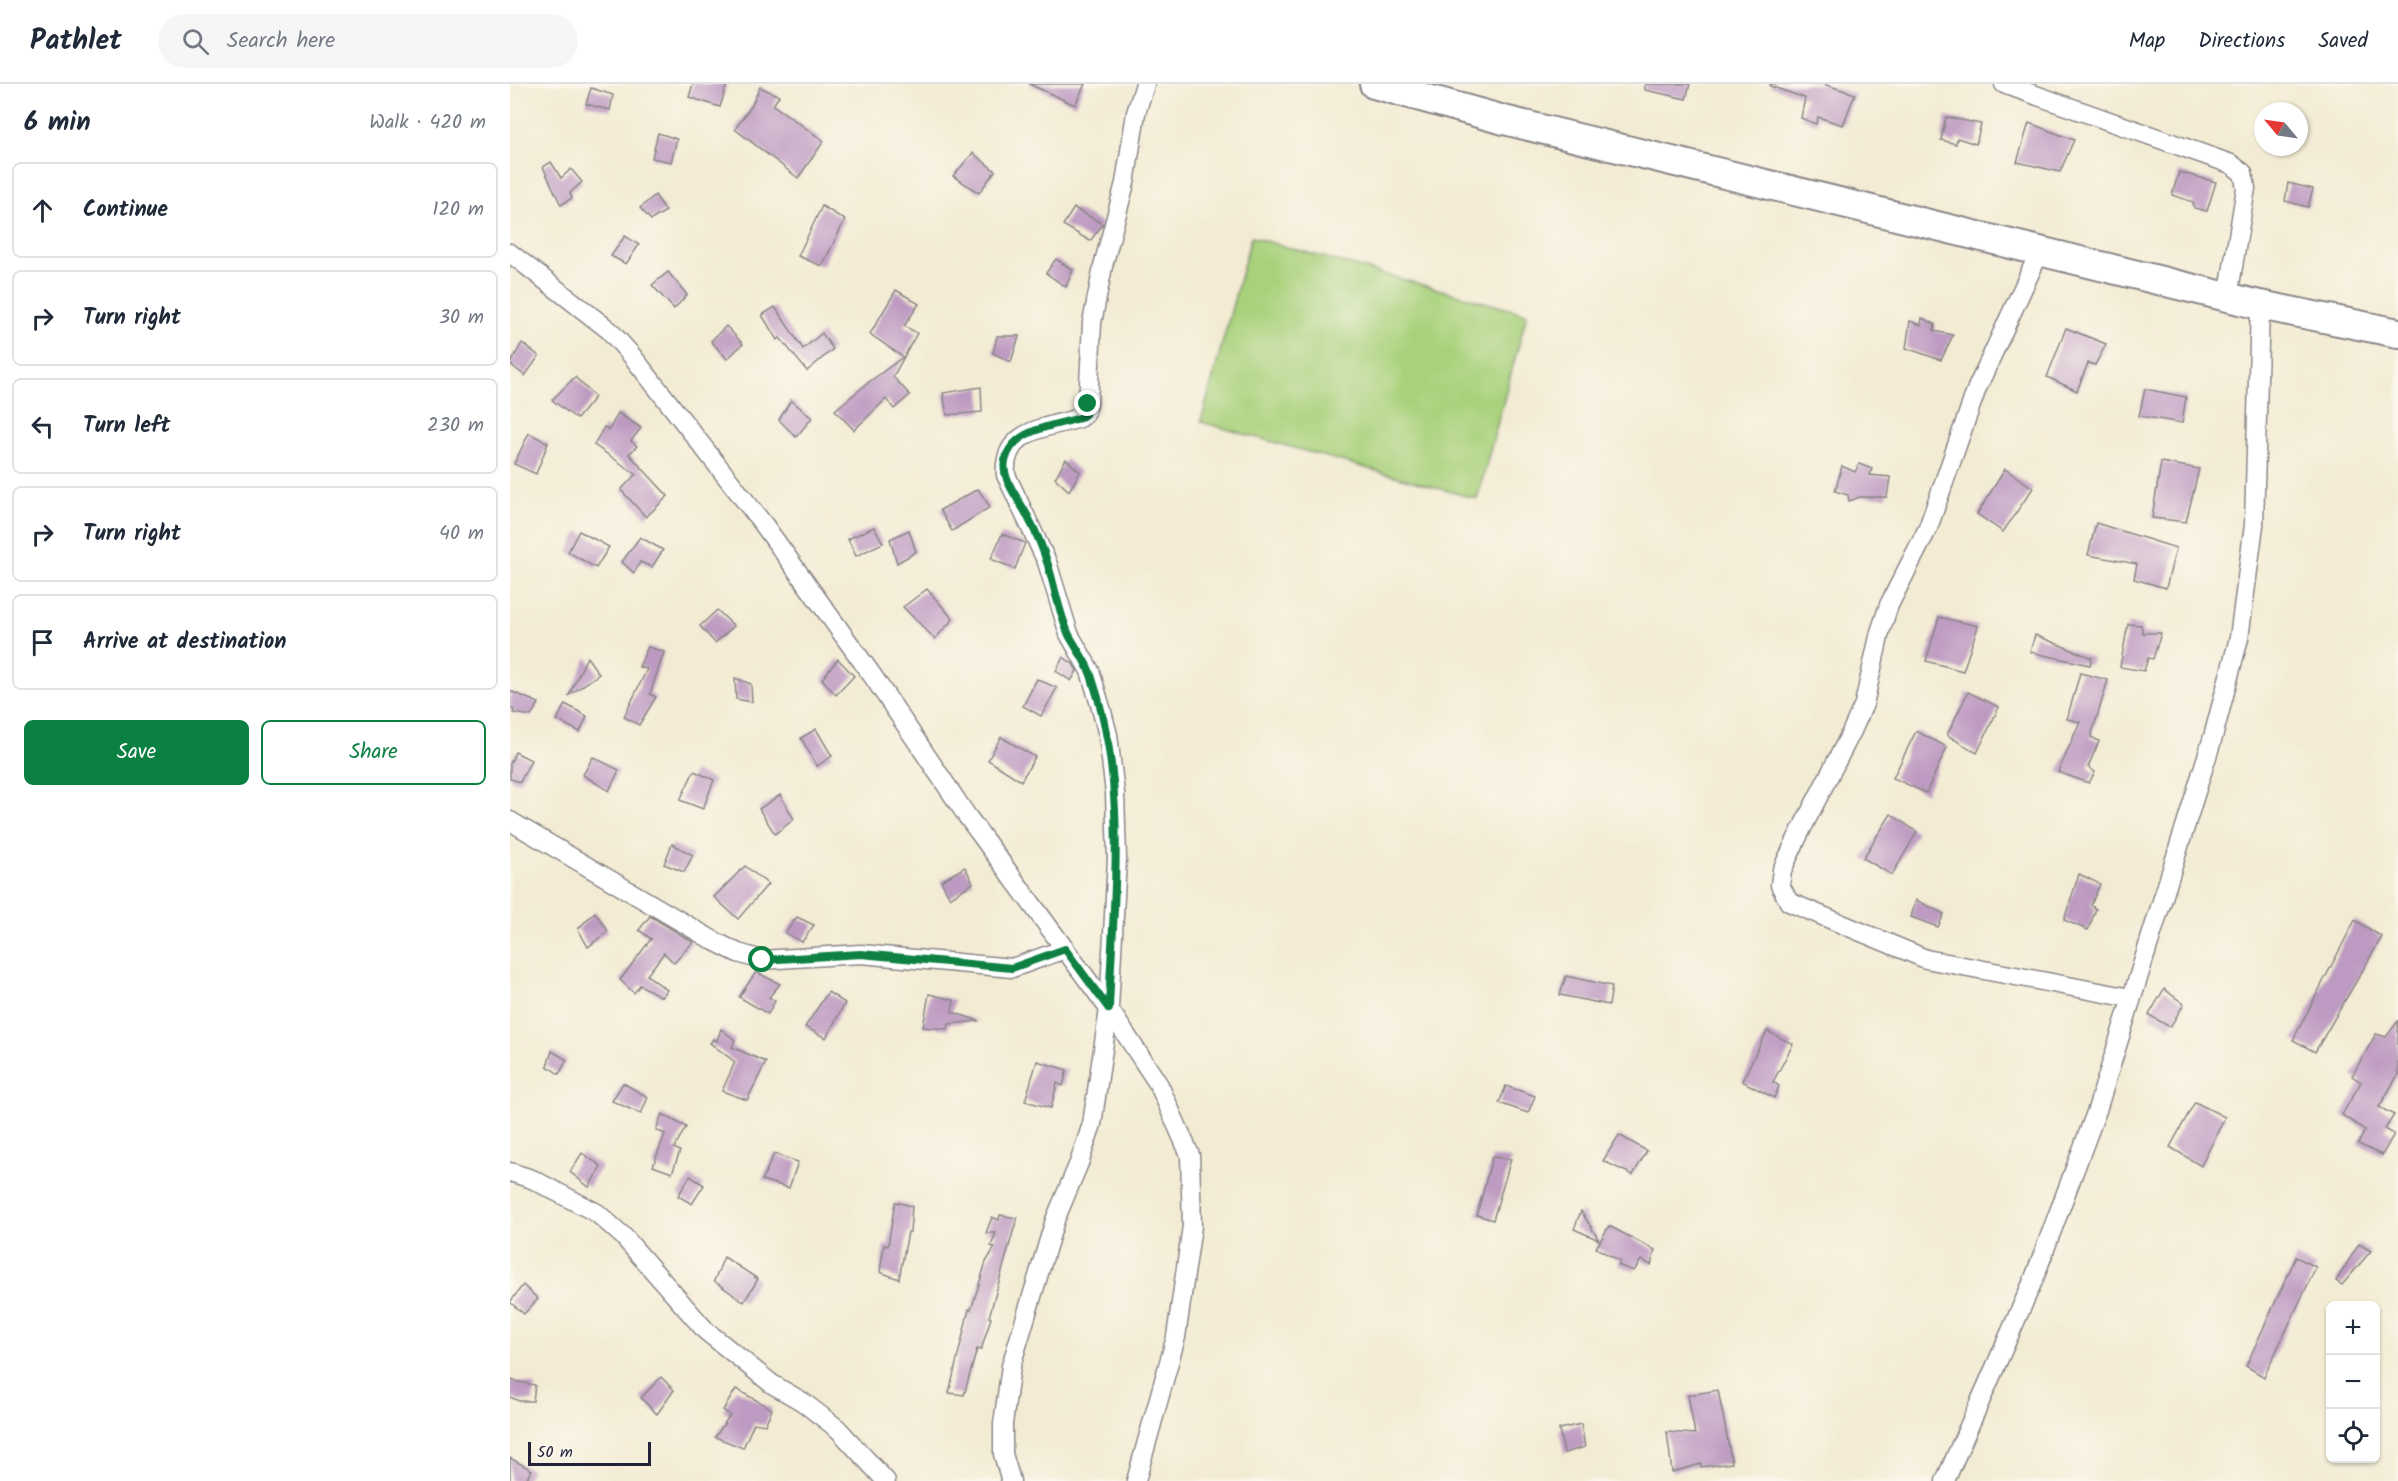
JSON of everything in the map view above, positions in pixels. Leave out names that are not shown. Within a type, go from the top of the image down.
[{"type":"main road","points":[[1374,84],[1504,120],[2260,305],[2398,333]]},
{"type":"street","points":[[1011,1481],[1003,1454],[1003,1424],[1011,1366],[1055,1220],[1079,1163],[1092,1124],[1109,1009],[1117,859],[1115,793],[1108,735],[1090,672],[1069,634],[1047,562],[1027,515],[1006,475],[1005,462],[1012,445],[1022,436],[1080,418],[1085,414],[1088,404],[1092,323],[1103,266],[1125,183],[1136,113],[1145,84]]},
{"type":"street","points":[[2004,84],[2230,164],[2243,173],[2246,188],[2228,297]]},
{"type":"street","points":[[2040,251],[1977,388],[1928,528],[1889,605],[1880,632],[1864,704],[1782,870],[1780,885],[1789,902],[1926,959],[2131,998]]},
{"type":"street","points":[[510,253],[609,330],[633,357],[764,525],[872,675],[967,816],[1109,1009],[1159,1085],[1190,1155],[1192,1226],[1176,1337],[1136,1481]]},
{"type":"street","points":[[1945,1481],[2033,1281],[2097,1110],[2213,737],[2239,638],[2254,525],[2260,305]]},
{"type":"street","points":[[510,822],[714,941],[738,953],[762,960],[861,954],[1012,968],[1065,949]]},
{"type":"street","points":[[510,1172],[532,1179],[597,1213],[623,1236],[706,1331],[772,1384],[803,1402],[838,1429],[886,1481]]},
{"type":"green space","points":[[1251,237],[1527,314],[1477,499],[1201,422]]},
{"type":"building","points":[[693,84],[727,84],[720,107],[689,97]]},
{"type":"building","points":[[1029,84],[1085,84],[1075,105]]},
{"type":"building","points":[[1645,84],[1690,84],[1686,99],[1645,90]]},
{"type":"building","points":[[1770,84],[1823,84],[1855,94],[1843,125],[1818,117],[1816,124],[1801,118],[1805,98],[1770,86]]},
{"type":"building","points":[[760,87],[779,96],[773,105],[824,141],[798,178],[735,129],[752,105]]},
{"type":"building","points":[[591,88],[613,95],[610,110],[586,104]]},
{"type":"building","points":[[1946,117],[1981,124],[1976,144],[1957,138],[1956,144],[1941,140]]},
{"type":"building","points":[[2029,123],[2074,140],[2060,172],[2017,162]]},
{"type":"building","points":[[658,133],[677,139],[671,162],[652,158]]},
{"type":"building","points":[[973,153],[995,171],[979,193],[953,176]]},
{"type":"building","points":[[551,162],[561,178],[571,169],[582,182],[570,193],[572,198],[561,205],[543,167]]},
{"type":"building","points":[[2179,172],[2216,182],[2207,211],[2194,208],[2193,202],[2172,195]]},
{"type":"building","points":[[2288,183],[2313,189],[2308,207],[2285,201]]},
{"type":"building","points":[[655,195],[666,211],[651,220],[640,208]]},
{"type":"building","points":[[822,206],[845,220],[822,266],[798,256]]},
{"type":"building","points":[[1074,208],[1103,224],[1090,241],[1063,225]]},
{"type":"building","points":[[625,236],[639,245],[626,264],[611,256]]},
{"type":"building","points":[[1056,259],[1073,270],[1066,287],[1046,273]]},
{"type":"building","points":[[668,272],[687,295],[674,309],[652,285]]},
{"type":"building","points":[[896,290],[919,304],[904,326],[917,333],[893,377],[910,395],[894,409],[886,399],[854,430],[835,410],[903,357],[870,334]]},
{"type":"building","points":[[775,307],[803,349],[822,333],[833,349],[807,371],[780,338],[777,340],[762,315]]},
{"type":"building","points":[[1922,318],[1935,324],[1934,331],[1953,335],[1941,360],[1906,348],[1910,321],[1921,325]]},
{"type":"building","points":[[726,326],[743,344],[727,359],[711,341]]},
{"type":"building","points":[[2066,328],[2106,344],[2095,365],[2088,363],[2077,391],[2047,377]]},
{"type":"building","points":[[997,336],[1019,336],[1011,362],[993,353]]},
{"type":"building","points":[[522,343],[539,356],[525,376],[510,364]]},
{"type":"building","points":[[575,377],[595,397],[577,419],[552,400]]},
{"type":"building","points":[[981,387],[982,412],[947,415],[943,393]]},
{"type":"building","points":[[2145,389],[2186,397],[2182,423],[2139,416]]},
{"type":"building","points":[[791,400],[812,418],[796,437],[779,420]]},
{"type":"building","points":[[618,413],[641,428],[631,441],[637,446],[629,454],[668,496],[646,517],[621,490],[636,474],[594,445],[604,427],[609,430]]},
{"type":"building","points":[[529,433],[548,443],[536,474],[514,464]]},
{"type":"building","points":[[1066,459],[1080,472],[1069,491],[1055,478]]},
{"type":"building","points":[[2161,462],[2199,469],[2186,522],[2152,518]]},
{"type":"building","points":[[1859,464],[1872,469],[1870,475],[1890,477],[1887,497],[1860,497],[1849,501],[1848,495],[1835,491],[1842,466],[1855,472]]},
{"type":"building","points":[[2005,469],[2033,488],[2003,532],[1977,514]]},
{"type":"building","points":[[978,489],[990,507],[952,531],[940,510]]},
{"type":"building","points":[[2096,523],[2176,548],[2166,588],[2134,579],[2137,564],[2088,555]]},
{"type":"building","points":[[874,527],[883,543],[856,556],[848,539]]},
{"type":"building","points":[[909,530],[916,552],[897,563],[890,539]]},
{"type":"building","points":[[579,531],[609,547],[596,568],[568,552]]},
{"type":"building","points":[[1002,534],[1025,543],[1015,569],[991,559]]},
{"type":"building","points":[[640,537],[663,550],[652,567],[640,562],[634,573],[622,562]]},
{"type":"building","points":[[927,589],[953,619],[935,639],[903,607]]},
{"type":"building","points":[[717,610],[734,626],[715,643],[700,626]]},
{"type":"building","points":[[1939,617],[1978,626],[1963,671],[1926,661]]},
{"type":"building","points":[[2128,624],[2141,625],[2143,633],[2161,633],[2153,659],[2148,658],[2144,671],[2120,667]]},
{"type":"building","points":[[2035,635],[2092,658],[2090,665],[2030,652]]},
{"type":"building","points":[[648,647],[664,652],[650,694],[656,697],[639,725],[624,717],[647,669],[639,667]]},
{"type":"building","points":[[587,657],[599,674],[569,695]]},
{"type":"building","points":[[1063,657],[1073,664],[1077,671],[1071,681],[1056,671]]},
{"type":"building","points":[[838,659],[854,676],[836,695],[822,679]]},
{"type":"building","points":[[2080,673],[2108,680],[2091,737],[2099,741],[2088,767],[2095,772],[2089,783],[2058,772],[2080,722],[2067,719]]},
{"type":"building","points":[[735,678],[751,684],[752,702],[736,699]]},
{"type":"building","points":[[1037,679],[1057,688],[1041,716],[1023,706]]},
{"type":"building","points":[[510,691],[539,703],[531,716],[513,713],[514,710],[510,708]]},
{"type":"building","points":[[1968,692],[1999,707],[1977,753],[1947,735]]},
{"type":"building","points":[[565,704],[587,716],[580,732],[557,720]]},
{"type":"building","points":[[816,729],[832,756],[817,766],[801,738]]},
{"type":"building","points":[[1916,731],[1947,747],[1926,793],[1893,778]]},
{"type":"building","points":[[1001,737],[1035,757],[1021,781],[988,760]]},
{"type":"building","points":[[515,752],[531,760],[520,782],[510,779],[510,764]]},
{"type":"building","points":[[593,757],[619,770],[609,791],[583,775]]},
{"type":"building","points":[[694,771],[714,780],[703,809],[680,800]]},
{"type":"building","points":[[780,795],[794,819],[775,834],[759,809]]},
{"type":"building","points":[[1891,814],[1917,832],[1892,875],[1863,858]]},
{"type":"building","points":[[672,844],[693,855],[684,872],[664,864]]},
{"type":"building","points":[[745,866],[768,884],[738,919],[714,897]]},
{"type":"building","points":[[965,867],[973,883],[950,898],[941,881]]},
{"type":"building","points":[[2079,874],[2100,884],[2091,905],[2096,909],[2088,930],[2064,920]]},
{"type":"building","points":[[1916,900],[1944,914],[1938,927],[1911,917]]},
{"type":"building","points":[[595,912],[608,931],[588,947],[578,929]]},
{"type":"building","points":[[650,916],[693,942],[674,963],[664,953],[647,975],[667,990],[662,997],[640,985],[634,993],[620,980],[651,939],[639,930]]},
{"type":"building","points":[[797,917],[814,925],[802,942],[785,933]]},
{"type":"building","points":[[2355,920],[2382,937],[2315,1052],[2293,1040]]},
{"type":"building","points":[[756,972],[780,984],[769,997],[775,1001],[768,1014],[739,997]]},
{"type":"building","points":[[1566,976],[1612,986],[1609,1005],[1560,995]]},
{"type":"building","points":[[2164,989],[2184,1004],[2170,1027],[2149,1015]]},
{"type":"building","points":[[828,992],[845,1003],[826,1038],[805,1027]]},
{"type":"building","points":[[929,994],[954,1000],[952,1012],[979,1021],[949,1024],[948,1029],[923,1027]]},
{"type":"building","points":[[2398,1021],[2398,1075],[2379,1107],[2394,1115],[2385,1129],[2394,1134],[2382,1155],[2358,1144],[2365,1130],[2342,1115],[2361,1082],[2352,1076],[2376,1034],[2386,1037]]},
{"type":"building","points":[[721,1029],[735,1040],[732,1047],[766,1062],[747,1100],[722,1091],[735,1062],[710,1043],[713,1039],[717,1041]]},
{"type":"building","points":[[1767,1031],[1793,1044],[1773,1082],[1779,1086],[1774,1098],[1742,1081]]},
{"type":"building","points":[[552,1051],[567,1060],[559,1074],[547,1066]]},
{"type":"building","points":[[1037,1061],[1067,1070],[1063,1086],[1057,1083],[1051,1108],[1025,1101]]},
{"type":"building","points":[[623,1083],[648,1097],[641,1114],[612,1101]]},
{"type":"building","points":[[1506,1086],[1535,1096],[1528,1113],[1499,1103]]},
{"type":"building","points":[[2195,1102],[2225,1117],[2201,1166],[2170,1147]]},
{"type":"building","points":[[662,1114],[686,1127],[674,1148],[680,1151],[672,1173],[653,1166],[665,1134],[656,1130]]},
{"type":"building","points":[[1619,1135],[1647,1151],[1633,1175],[1603,1161]]},
{"type":"building","points":[[582,1153],[601,1166],[589,1187],[570,1172]]},
{"type":"building","points":[[774,1154],[798,1162],[789,1188],[762,1180]]},
{"type":"building","points":[[1492,1157],[1511,1159],[1493,1220],[1477,1215]]},
{"type":"building","points":[[690,1176],[704,1185],[692,1204],[678,1196]]},
{"type":"building","points":[[895,1202],[912,1206],[910,1232],[908,1232],[899,1279],[880,1272],[884,1245],[888,1246]]},
{"type":"building","points":[[1581,1211],[1599,1240],[1574,1229]]},
{"type":"building","points":[[1000,1215],[1017,1218],[989,1317],[991,1318],[981,1350],[977,1349],[964,1395],[949,1393],[969,1309],[971,1310],[986,1262],[995,1247],[991,1246],[996,1233],[986,1233],[992,1217],[999,1220]]},
{"type":"building","points":[[1609,1226],[1655,1250],[1651,1265],[1641,1260],[1634,1271],[1618,1265],[1620,1261],[1596,1248]]},
{"type":"building","points":[[2359,1244],[2371,1251],[2342,1285],[2336,1281]]},
{"type":"building","points":[[724,1257],[758,1279],[744,1302],[714,1281]]},
{"type":"building","points":[[2296,1257],[2316,1267],[2264,1377],[2246,1366]]},
{"type":"building","points":[[523,1285],[538,1299],[524,1314],[510,1302]]},
{"type":"building","points":[[661,1377],[674,1390],[657,1414],[641,1398]]},
{"type":"building","points":[[510,1380],[535,1385],[533,1401],[519,1401],[510,1397]]},
{"type":"building","points":[[736,1389],[772,1409],[765,1425],[754,1423],[743,1448],[715,1437],[730,1415],[723,1410]]},
{"type":"building","points":[[1718,1390],[1732,1463],[1701,1467],[1701,1464],[1672,1472],[1667,1432],[1695,1434],[1688,1395]]},
{"type":"building","points":[[1581,1424],[1585,1447],[1564,1453],[1559,1429]]},
{"type":"building","points":[[510,1458],[532,1470],[525,1481],[510,1481]]},
{"type":"route","points":[[762,960],[861,954],[1012,968],[1065,949],[1109,1009],[1117,859],[1115,793],[1108,735],[1090,672],[1069,634],[1047,562],[1027,515],[1006,475],[1005,462],[1012,445],[1022,436],[1080,418],[1085,414],[1088,404]]}]
